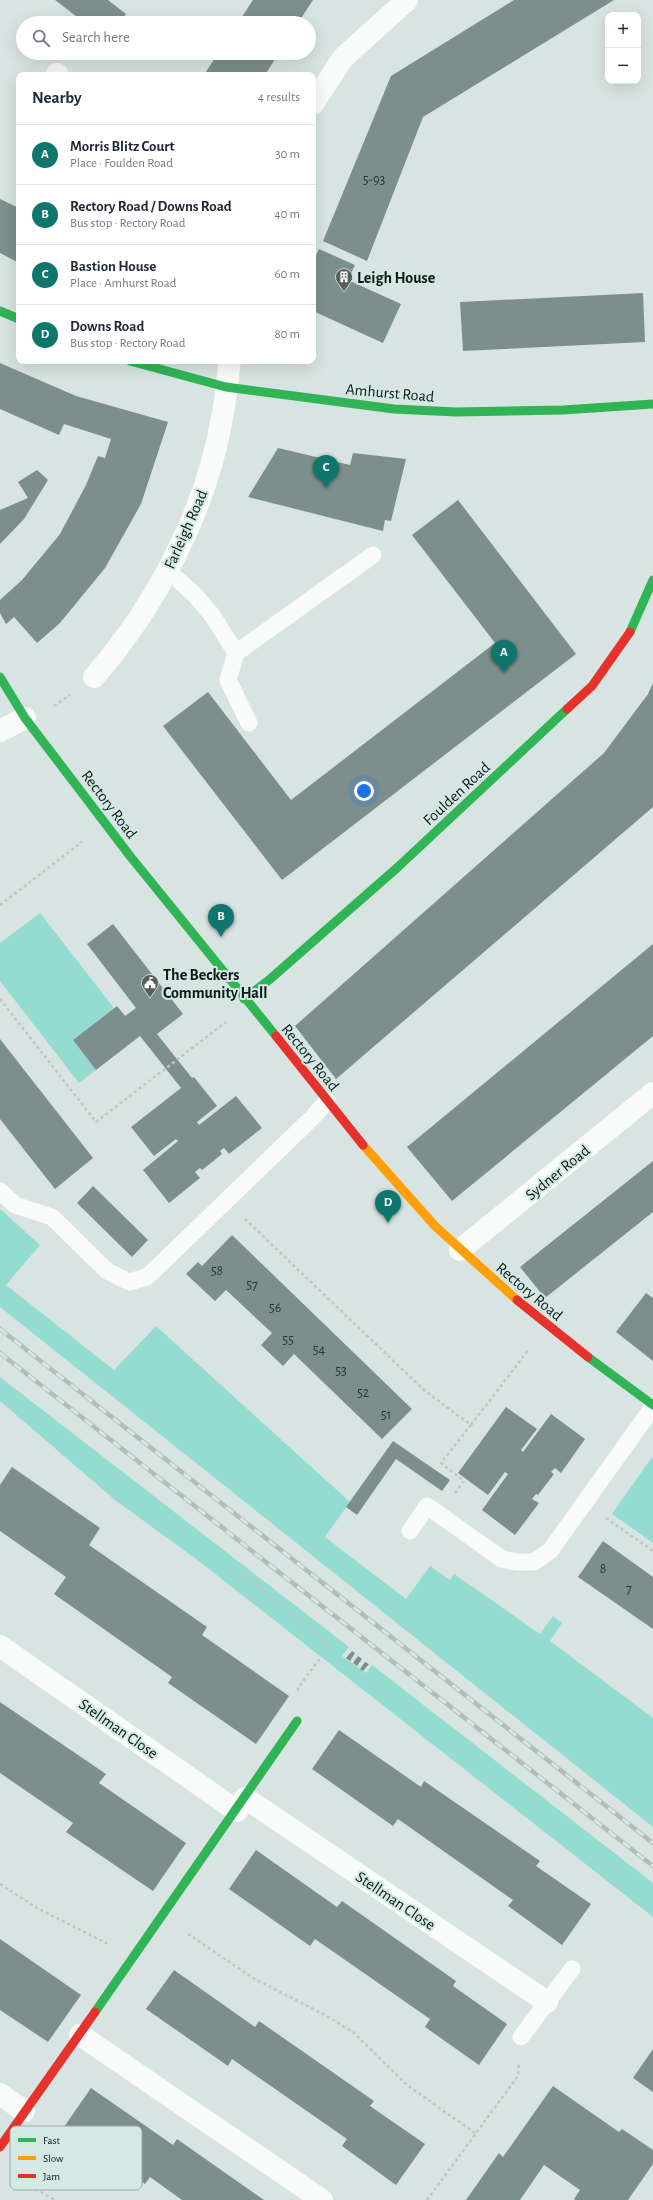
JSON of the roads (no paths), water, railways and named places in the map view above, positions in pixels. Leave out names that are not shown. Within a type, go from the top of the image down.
[{"type":"street","points":[[316,99],[343,58],[407,0]]},
{"type":"street","points":[[0,311],[16,318]]},
{"type":"street","name":"Amhurst Road","points":[[141,364],[226,387],[379,407],[456,412],[563,410],[653,404]]},
{"type":"street","name":"Farleigh Road","points":[[94,677],[114,653],[175,558],[205,488],[222,418],[230,364]]},
{"type":"street","name":"Foulden Road","points":[[244,999],[269,980],[398,867],[592,686],[634,626],[653,580]]},
{"type":"street","name":"Rectory Road","points":[[0,677],[25,718],[130,856],[327,1101],[435,1226],[460,1250],[562,1338],[653,1406]]},
{"type":"street","points":[[0,731],[25,718]]},
{"type":"street","name":"Sydner Road","points":[[460,1250],[653,1093]]},
{"type":"street","name":"Stellman Close","points":[[0,1646],[547,2002]]},
{"type":"street","points":[[14,2126],[134,1958],[298,1721]]},
{"type":"street","points":[[80,2035],[322,2200]]},
{"type":"street","points":[[0,2094],[24,2111]]},
{"type":"street","points":[[0,2147],[10,2132]]},
{"type":"lane","points":[[248,722],[228,680],[236,653],[374,555]]},
{"type":"lane","points":[[167,570],[195,595],[212,615],[236,653]]},
{"type":"lane","points":[[0,1191],[15,1205],[52,1217],[107,1271],[129,1282],[147,1277],[327,1101]]},
{"type":"lane","points":[[410,1531],[427,1506],[502,1559],[525,1563],[542,1558],[550,1551],[653,1406]]},
{"type":"lane","points":[[521,2037],[572,1969]]},
{"type":"railway","points":[[0,1329],[653,1843]]},
{"type":"railway","points":[[0,1353],[653,1866]]},
{"type":"place","name":"Leigh House","points":[[344,292]]},
{"type":"place","name":"Bastion House","points":[[326,488]]},
{"type":"place","name":"Morris Blitz Court","points":[[504,673]]},
{"type":"place","name":"Rectory Road / Downs Road","points":[[221,937]]},
{"type":"place","name":"The Beckers Community Hall","points":[[150,998]]},
{"type":"place","name":"Downs Road","points":[[388,1223]]}]
